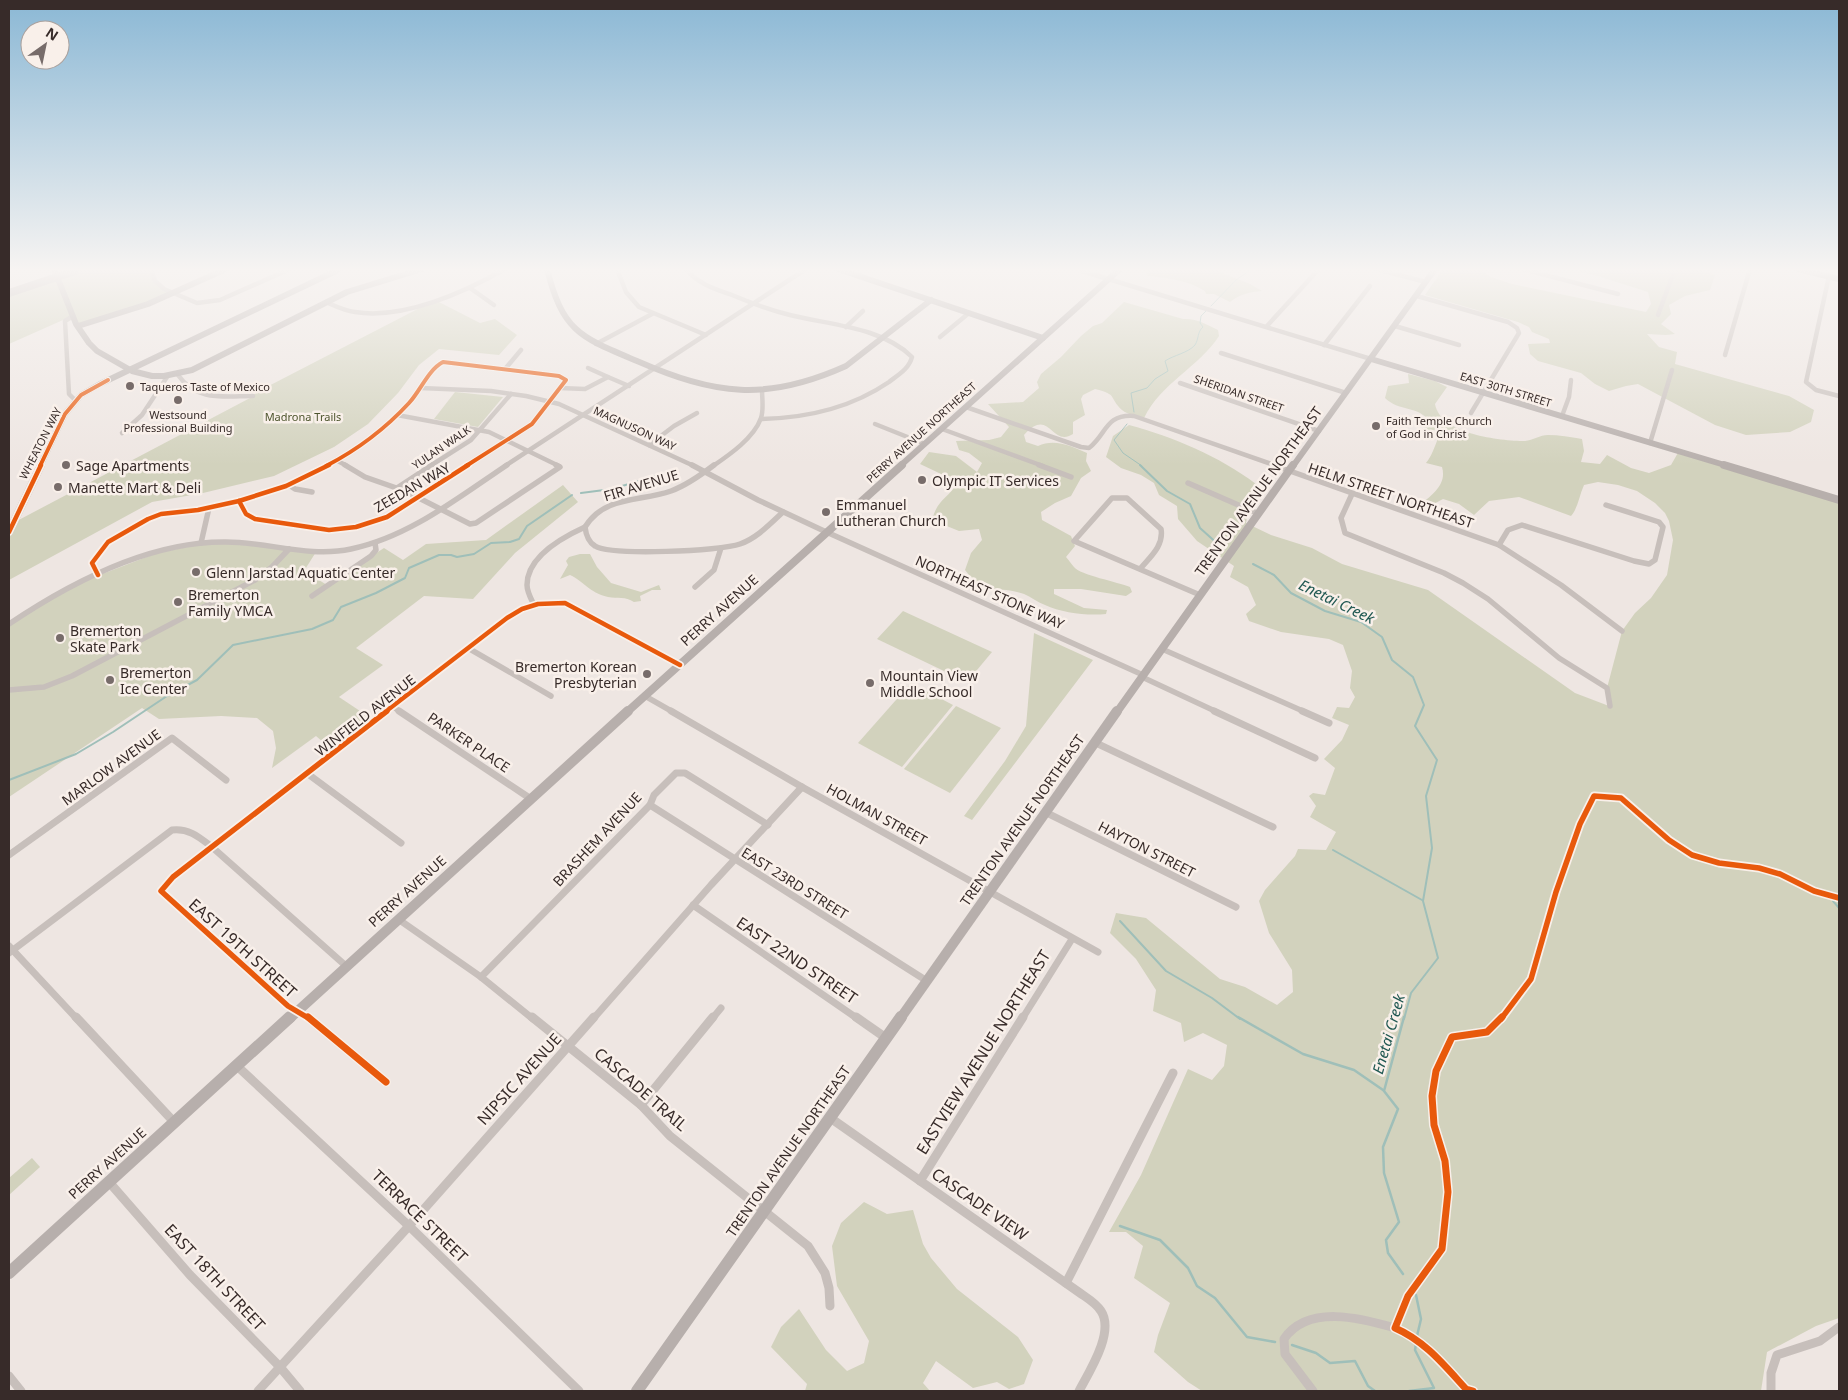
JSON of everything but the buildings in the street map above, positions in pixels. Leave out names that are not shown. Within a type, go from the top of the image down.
[{"type":"main road","points":[[84,334],[94,348],[129,370],[141,376],[167,377],[178,375],[202,365],[262,334]]},
{"type":"main road","name":"WHEATON WAY","points":[[9,532],[50,443],[65,414],[75,400],[92,388],[204,334]]},
{"type":"main road","points":[[580,334],[596,344],[696,384],[714,388],[762,390],[799,385],[835,372],[888,334]]},
{"type":"main road","points":[[1032,334],[1043,338]]},
{"type":"main road","name":"PERRY AVENUE NORTHEAST","points":[[827,532],[1047,334]]},
{"type":"main road","name":"TRENTON AVENUE NORTHEAST","points":[[637,1391],[1142,676],[1389,334]]},
{"type":"main road","name":"EAST 30TH STREET","points":[[1371,359],[1839,500]]},
{"type":"main road","name":"PERRY AVENUE","points":[[9,1273],[827,532]]},
{"type":"street","points":[[66,334],[69,394],[75,400]]},
{"type":"street","points":[[596,344],[614,334]]},
{"type":"street","points":[[762,390],[761,418],[793,418],[822,412],[850,402],[888,382],[910,364],[912,357],[908,350],[868,334]]},
{"type":"street","points":[[940,337],[943,334]]},
{"type":"street","name":"EAST 30TH STREET","points":[[1292,334],[1371,359]]},
{"type":"street","points":[[1324,345],[1332,334]]},
{"type":"street","points":[[1422,334],[1459,346]]},
{"type":"street","points":[[1471,413],[1518,334]]},
{"type":"street","points":[[1725,355],[1731,334]]},
{"type":"street","points":[[1816,334],[1806,382],[1808,386],[1839,396]]},
{"type":"street","points":[[9,624],[43,601],[98,575],[157,553],[201,543],[247,543],[323,552],[375,543],[404,531],[441,509],[706,335]]},
{"type":"street","points":[[98,575],[92,563],[108,542],[155,516],[210,508],[266,494],[289,485],[336,460],[365,442],[397,415],[420,388],[435,366],[440,363],[449,362],[505,369],[521,350]]},
{"type":"street","points":[[1221,352],[1346,393]]},
{"type":"street","points":[[588,368],[629,386]]},
{"type":"street","name":"ZEEDAN WAY","points":[[239,501],[246,514],[255,519],[329,530],[356,527],[381,519],[419,497],[536,421],[565,382],[565,378],[559,376],[505,369]]},
{"type":"street","points":[[1650,443],[1672,370]]},
{"type":"street","points":[[178,375],[184,386],[198,394],[253,396]]},
{"type":"street","points":[[122,433],[142,415],[167,377]]},
{"type":"street","points":[[560,388],[585,389],[608,377]]},
{"type":"street","points":[[1562,416],[1569,397],[1571,380]]},
{"type":"street","name":"SHERIDAN STREET","points":[[1180,383],[1319,431]]},
{"type":"street","name":"MAGNUSON WAY","points":[[420,388],[455,388],[511,394],[550,401],[704,471],[783,512],[827,532]]},
{"type":"street","name":"YULAN WALK","points":[[397,488],[463,446],[481,431],[511,394]]},
{"type":"street","name":"HELM STREET NORTHEAST","points":[[966,407],[1088,448],[1113,418],[1126,414],[1134,416],[1499,545],[1622,631]]},
{"type":"street","points":[[648,445],[674,426],[698,414]]},
{"type":"street","points":[[336,460],[366,477],[419,497],[466,522],[474,524],[560,466],[508,440],[481,431],[397,415]]},
{"type":"street","name":"FIR AVENUE","points":[[584,527],[597,512],[609,505],[676,489],[743,443],[755,430],[761,418]]},
{"type":"street","points":[[875,424],[924,444]]},
{"type":"street","points":[[942,428],[1071,477]]},
{"type":"street","points":[[1188,483],[1259,514]]},
{"type":"street","points":[[289,485],[295,489],[312,492]]},
{"type":"street","points":[[1352,494],[1339,523],[1345,533],[1438,570],[1463,583],[1493,603],[1559,658],[1607,688],[1610,706]]},
{"type":"street","points":[[1140,569],[1162,542],[1161,529],[1128,498],[1112,498],[1074,541],[1200,595]]},
{"type":"street","points":[[1499,545],[1508,530],[1522,525],[1634,561],[1649,564],[1655,560],[1664,527],[1659,522],[1606,505]]},
{"type":"street","points":[[201,543],[210,508]]},
{"type":"street","points":[[680,665],[565,603],[552,601],[533,603],[526,584],[529,570],[553,546],[584,527],[587,538],[596,547],[618,552],[720,548],[740,544],[750,539],[783,512]]},
{"type":"street","name":"NORTHEAST STONE WAY","points":[[827,532],[1142,676],[1315,758]]},
{"type":"street","points":[[312,596],[371,556],[376,550],[375,543]]},
{"type":"street","points":[[695,587],[714,570],[720,548]]},
{"type":"street","points":[[9,690],[44,687],[72,676],[255,580],[272,567],[289,549]]},
{"type":"street","name":"WINFIELD AVENUE","points":[[212,847],[309,775],[510,616],[533,603]]},
{"type":"street","points":[[468,648],[551,696]]},
{"type":"street","points":[[1162,649],[1329,723]]},
{"type":"street","name":"HOLMAN STREET","points":[[645,696],[802,787],[1098,952]]},
{"type":"street","name":"PARKER PLACE","points":[[393,707],[531,799]]},
{"type":"street","name":"MARLOW AVENUE","points":[[9,854],[172,738],[226,780]]},
{"type":"street","points":[[1096,743],[1273,827]]},
{"type":"street","name":"BRASHEM AVENUE","points":[[481,977],[650,806],[654,795],[676,773],[685,773],[768,824]]},
{"type":"street","points":[[309,775],[401,843]]},
{"type":"street","name":"NIPSIC AVENUE","points":[[258,1391],[409,1226],[693,906],[802,787]]},
{"type":"street","points":[[1400,1329],[1408,1296],[1442,1249],[1448,1192],[1444,1161],[1434,1125],[1432,1096],[1436,1071],[1452,1037],[1487,1032],[1506,1014],[1531,979],[1556,892],[1580,824],[1594,796],[1621,798],[1669,840],[1692,855],[1719,863],[1758,868],[1780,874],[1814,891],[1839,898]]},
{"type":"street","name":"EAST 23RD STREET","points":[[650,806],[927,981]]},
{"type":"street","name":"HAYTON STREET","points":[[1047,813],[1236,907]]},
{"type":"street","points":[[174,1122],[10,950],[172,830],[184,828],[190,830],[212,847],[346,966]]},
{"type":"street","name":"EAST 19TH STREET","points":[[212,847],[173,877],[161,891],[288,1006],[304,1014],[386,1082]]},
{"type":"street","name":"EAST 22ND STREET","points":[[693,906],[886,1038]]},
{"type":"street","name":"CASCADE TRAIL","points":[[398,919],[481,977],[568,1046],[641,1105],[670,1136],[793,1233],[818,1258],[827,1274],[830,1306]]},
{"type":"street","name":"EASTVIEW AVENUE NORTHEAST","points":[[920,1181],[1072,939]]},
{"type":"street","points":[[641,1105],[721,1008]]},
{"type":"street","name":"TERRACE STREET","points":[[237,1066],[409,1226],[579,1391]]},
{"type":"street","points":[[1066,1283],[1173,1073]]},
{"type":"street","name":"CASCADE VIEW","points":[[829,1117],[1066,1283],[1102,1312],[1106,1322],[1105,1336],[1079,1391]]},
{"type":"street","name":"EAST 18TH STREET","points":[[109,1182],[190,1275],[280,1367],[300,1391]]},
{"type":"street","points":[[1313,1391],[1285,1354],[1284,1339],[1293,1327],[1312,1318],[1346,1318],[1374,1321],[1400,1329],[1433,1350],[1466,1389],[1473,1391]]},
{"type":"street","points":[[1771,1391],[1770,1378],[1777,1355],[1820,1341],[1839,1327]]},
{"type":"street","points":[[9,1376],[21,1391]]},
{"type":"green space","points":[[9,334],[31,334],[9,344]]},
{"type":"green space","name":"Madrona Trails","points":[[369,334],[517,335],[499,355],[439,349],[419,365],[398,393],[368,424],[334,447],[274,476],[203,493],[152,502],[9,580],[9,532],[13,523],[250,398],[257,392]]},
{"type":"green space","points":[[1083,334],[1219,334],[1219,336],[1201,357],[1160,395],[1144,418],[1124,412],[1110,395],[1095,389],[1083,395],[1081,399],[1085,415],[1073,422],[1073,434],[1066,437],[1060,436],[1045,426],[1040,425],[1033,427],[1024,435],[1026,442],[1038,446],[1057,443],[1087,453],[1086,461],[1091,471],[1081,478],[1071,496],[1041,512],[1042,520],[1071,536],[1075,546],[1066,557],[1073,566],[1091,576],[1130,587],[1132,592],[1126,596],[1081,589],[1054,589],[1054,594],[1084,608],[1107,610],[1106,614],[1099,615],[1067,612],[1052,608],[1015,591],[986,587],[972,578],[965,570],[971,553],[982,540],[979,529],[959,531],[932,520],[937,507],[958,482],[920,464],[929,452],[956,456],[977,472],[982,463],[969,453],[959,450],[956,441],[989,440],[1001,437],[1009,427],[988,404],[1023,402],[1039,388],[1037,382],[1041,374]]},
{"type":"green space","points":[[1538,334],[1647,334],[1659,347],[1677,352],[1675,364],[1789,396],[1814,410],[1811,422],[1790,432],[1746,435],[1715,425],[1638,384],[1609,391],[1595,384],[1581,373],[1538,361],[1530,354],[1528,344],[1550,343],[1549,339]]},
{"type":"green space","points":[[1408,374],[1435,381],[1447,387],[1435,404],[1439,414],[1459,429],[1472,434],[1514,441],[1531,440],[1548,435],[1582,439],[1584,451],[1581,462],[1600,464],[1607,455],[1631,468],[1649,473],[1671,465],[1679,451],[1839,500],[1839,1318],[1816,1326],[1767,1352],[1761,1391],[1202,1391],[1188,1382],[1154,1352],[1170,1303],[1134,1278],[1143,1246],[1126,1232],[1109,1232],[1141,1175],[1188,1069],[1212,1080],[1224,1066],[1227,1045],[1203,1033],[1184,1042],[1181,1023],[1153,1011],[1156,990],[1136,959],[1110,933],[1116,913],[1146,918],[1220,979],[1245,987],[1277,1005],[1293,992],[1292,970],[1269,933],[1259,901],[1265,890],[1295,856],[1298,849],[1326,850],[1336,832],[1310,817],[1316,806],[1309,796],[1313,793],[1325,795],[1335,768],[1324,759],[1342,740],[1349,725],[1332,718],[1337,707],[1349,708],[1355,697],[1350,688],[1352,671],[1343,645],[1329,639],[1281,632],[1249,621],[1246,614],[1256,605],[1248,587],[1230,577],[1234,566],[1197,541],[1178,519],[1177,506],[1159,495],[1154,483],[1141,475],[1121,468],[1106,457],[1113,436],[1129,425],[1162,435],[1211,456],[1256,484],[1251,493],[1246,523],[1271,535],[1312,548],[1342,564],[1428,590],[1575,693],[1609,706],[1607,688],[1622,631],[1635,613],[1651,598],[1667,575],[1673,540],[1669,521],[1665,513],[1655,503],[1637,491],[1618,485],[1598,482],[1584,485],[1577,506],[1571,516],[1519,497],[1489,501],[1474,515],[1459,504],[1443,499],[1430,506],[1421,504],[1438,488],[1443,479],[1442,467],[1426,463],[1442,429],[1423,431],[1428,419],[1385,398],[1388,386],[1409,383]]},
{"type":"green space","points":[[455,392],[503,397],[478,427],[434,419]]},
{"type":"green space","points":[[563,485],[578,502],[515,553],[473,599],[424,596],[356,648],[383,665],[339,697],[372,719],[332,750],[316,736],[272,768],[276,748],[273,731],[257,718],[221,716],[159,719],[142,708],[9,797],[9,624],[84,581],[157,553],[213,542],[316,552],[304,571],[327,585],[384,548],[403,560],[426,544],[486,540]]},
{"type":"green space","points":[[590,554],[597,567],[611,583],[641,592],[659,585],[661,590],[652,590],[640,596],[641,601],[634,602],[628,599],[601,595],[570,575],[560,579],[568,565],[566,561],[569,557]]},
{"type":"green space","points":[[903,611],[992,652],[967,682],[877,639]]},
{"type":"green space","points":[[1034,633],[1093,660],[972,820],[964,816],[1005,761],[1026,726]]},
{"type":"green space","points":[[911,683],[953,705],[902,767],[858,743]]},
{"type":"green space","points":[[956,706],[1001,728],[950,793],[904,769]]},
{"type":"green space","points":[[32,1158],[40,1167],[9,1195],[9,1178]]},
{"type":"green space","points":[[864,1202],[887,1214],[913,1210],[923,1244],[931,1258],[957,1289],[1018,1337],[1033,1360],[1024,1384],[1009,1389],[997,1382],[973,1388],[936,1361],[923,1383],[930,1391],[805,1391],[807,1384],[771,1347],[781,1327],[799,1309],[826,1350],[847,1371],[864,1363],[869,1341],[837,1286],[832,1246],[841,1223]]},
{"type":"waterway","name":"Enetai Creek","points":[[1134,412],[1131,393],[1147,388],[1155,379],[1168,371],[1165,361],[1189,350],[1195,345],[1199,334]]},
{"type":"waterway","name":"Enetai Creek","points":[[1127,424],[1114,440],[1123,453],[1142,466]]},
{"type":"waterway","name":"Enetai Creek","points":[[1140,465],[1167,491],[1190,504],[1200,528],[1220,546]]},
{"type":"waterway","points":[[581,493],[612,489],[659,475]]},
{"type":"waterway","points":[[9,780],[76,754],[113,732],[167,696],[197,680],[233,645],[312,629],[333,620],[341,607],[376,593],[405,578],[409,568],[439,555],[457,557],[474,554],[491,543],[510,542],[519,539],[527,526],[572,495]]},
{"type":"waterway","name":"Enetai Creek","points":[[1253,564],[1274,575],[1291,593],[1325,611],[1361,622],[1382,637],[1392,660],[1413,677],[1424,705],[1415,726],[1437,760],[1426,796],[1432,848],[1423,901],[1438,958],[1411,993],[1404,1019]]},
{"type":"waterway","points":[[1333,850],[1422,900]]},
{"type":"waterway","points":[[1833,901],[1839,908]]},
{"type":"waterway","points":[[1120,921],[1166,971],[1212,998],[1240,1019]]},
{"type":"waterway","points":[[1238,1017],[1303,1054],[1354,1070],[1383,1090]]},
{"type":"waterway","name":"Enetai Creek","points":[[1403,1274],[1388,1253],[1386,1240],[1399,1222],[1384,1173],[1383,1147],[1398,1109],[1384,1091],[1404,1017]]},
{"type":"waterway","points":[[1120,1226],[1160,1240],[1188,1268],[1197,1286],[1215,1298],[1247,1337],[1275,1342]]},
{"type":"waterway","name":"Enetai Creek","points":[[1416,1295],[1421,1319],[1417,1336]]},
{"type":"waterway","name":"Enetai Creek","points":[[1409,1391],[1434,1388],[1415,1350],[1416,1344]]},
{"type":"waterway","points":[[1292,1345],[1316,1353],[1330,1363],[1355,1361],[1368,1386],[1375,1391]]},
{"type":"cycle path","points":[[98,575],[92,563],[108,542],[154,516],[219,506],[233,503],[240,501],[286,486],[333,463],[376,434],[395,418],[411,401],[435,366],[443,362],[559,376],[566,380],[532,424],[387,517],[356,527],[329,530],[255,519],[246,514],[239,501]]},
{"type":"cycle path","points":[[9,532],[65,414],[81,395],[108,380]]},
{"type":"cycle path","points":[[386,1082],[304,1014],[288,1006],[161,891],[173,877],[499,624],[522,609],[547,602],[565,603],[680,665]]},
{"type":"cycle path","points":[[1473,1391],[1466,1389],[1425,1346],[1395,1328],[1408,1296],[1442,1249],[1448,1192],[1445,1161],[1434,1125],[1432,1096],[1436,1071],[1452,1037],[1487,1032],[1506,1014],[1531,979],[1556,892],[1580,824],[1594,796],[1621,798],[1669,840],[1692,855],[1719,863],[1759,868],[1780,874],[1814,891],[1839,898]]},
{"type":"place","name":"Taqueros Taste of Mexico","points":[[130,386]]},
{"type":"place","name":"Westsound Professional Building","points":[[178,400]]},
{"type":"place","name":"Faith Temple Church of God in Christ","points":[[1376,426]]},
{"type":"place","name":"Sage Apartments","points":[[66,465]]},
{"type":"place","name":"Olympic IT Services","points":[[922,480]]},
{"type":"place","name":"Manette Mart & Deli","points":[[58,487]]},
{"type":"place","name":"Emmanuel Lutheran Church","points":[[826,512]]},
{"type":"place","name":"Glenn Jarstad Aquatic Center","points":[[196,572]]},
{"type":"place","name":"Bremerton Family YMCA","points":[[178,602]]},
{"type":"place","name":"Bremerton Skate Park","points":[[60,638]]},
{"type":"place","name":"Bremerton Korean Presbyterian","points":[[647,674]]},
{"type":"place","name":"Bremerton Ice Center","points":[[110,680]]},
{"type":"place","name":"Mountain View Middle School","points":[[870,683]]}]
